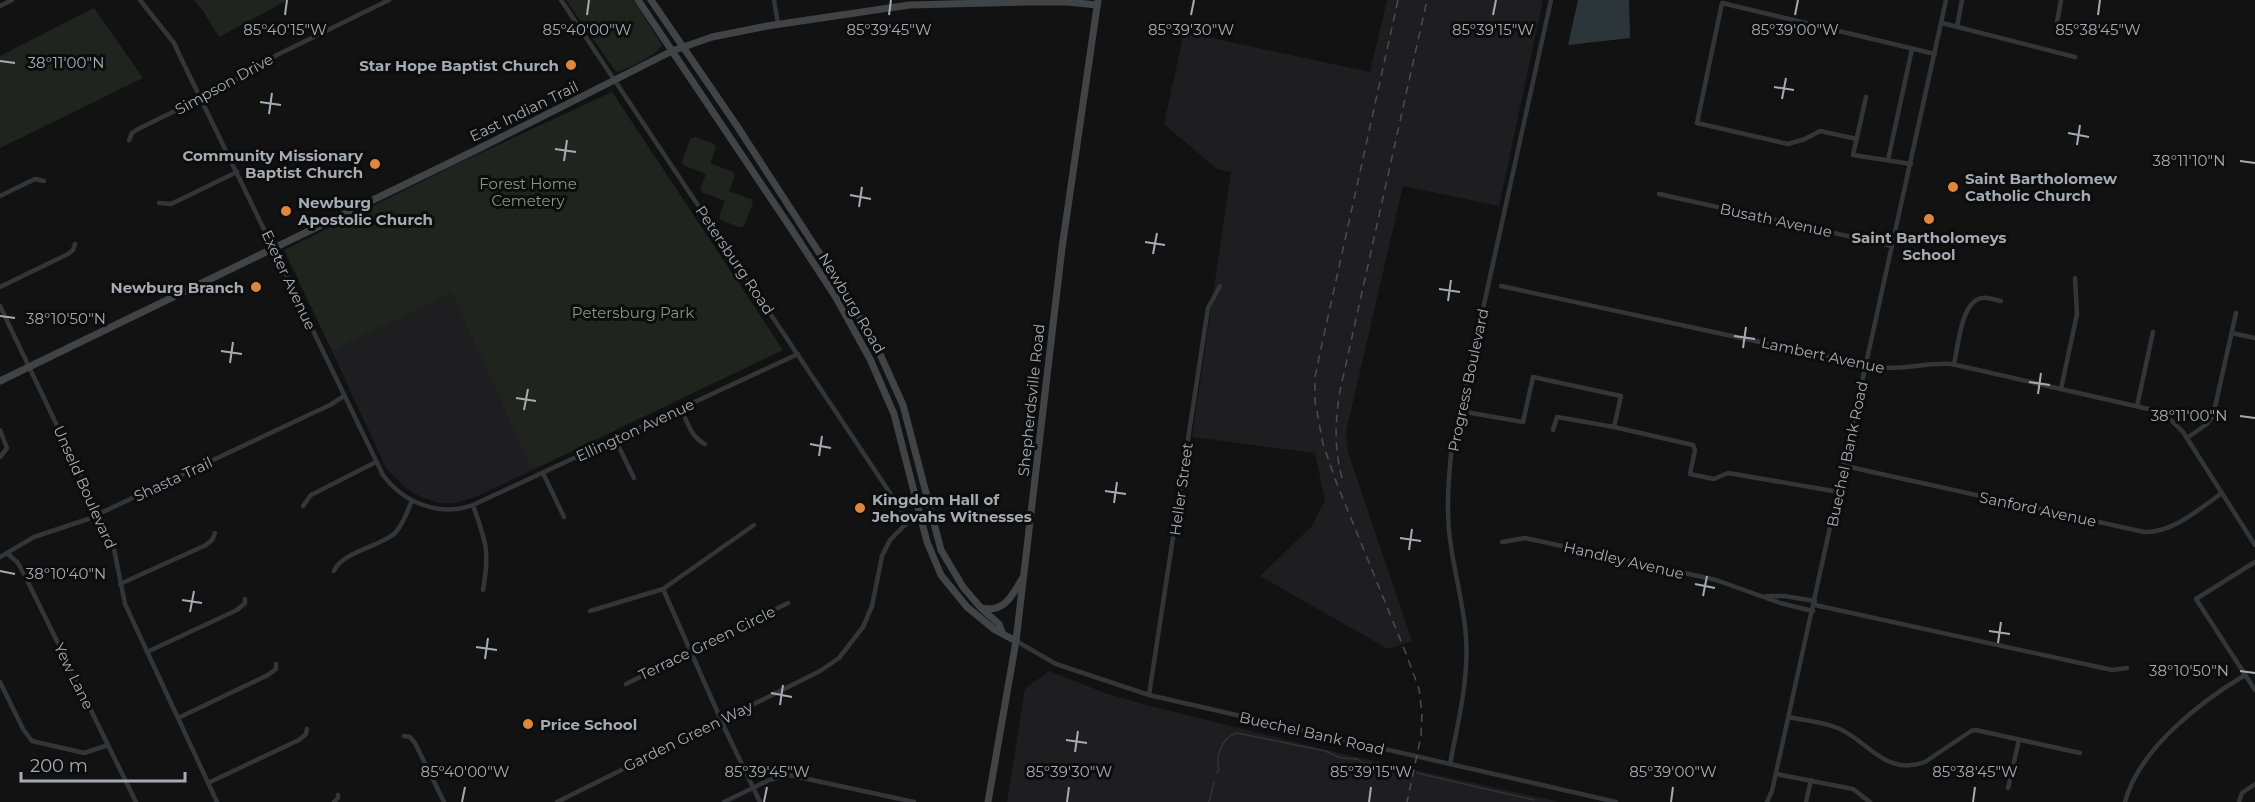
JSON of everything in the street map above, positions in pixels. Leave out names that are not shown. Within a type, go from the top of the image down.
[{"type":"main road","name":"Newburg Road","points":[[638,0],[795,234],[835,296],[870,359],[894,414],[927,542],[941,575],[966,606],[995,630],[1016,640]]},
{"type":"main road","name":"Newburg Road","points":[[651,0],[842,288],[875,344],[904,407],[941,550],[953,573],[981,608],[999,624],[1002,632]]},
{"type":"main road","name":"East Indian Trail","points":[[0,381],[683,46],[712,37],[778,24],[928,3],[1027,1],[1098,3]]},
{"type":"main road","name":"Shepherdsville Road","points":[[988,802],[1016,640],[1062,248],[1098,3]]},
{"type":"main road","points":[[981,608],[996,609],[1006,604],[1013,596],[1025,572]]},
{"type":"street","points":[[0,6],[12,0]]},
{"type":"street","name":"Exeter Avenue","points":[[140,0],[174,43],[376,462],[387,480],[402,495],[426,507],[453,510],[473,505]]},
{"type":"street","name":"Simpson Drive","points":[[129,140],[132,133],[138,129],[233,81],[270,58],[389,0]]},
{"type":"street","name":"Petersburg Road","points":[[561,0],[908,522]]},
{"type":"street","points":[[774,0],[778,24]]},
{"type":"street","name":"Progress Boulevard","points":[[1450,764],[1466,677],[1467,659],[1464,615],[1448,523],[1449,476],[1460,411],[1551,0]]},
{"type":"street","name":"Buechel Bank Road","points":[[1767,802],[1776,774],[1814,606],[1946,0]]},
{"type":"street","points":[[1957,27],[1962,0]]},
{"type":"street","points":[[2057,22],[2061,0]]},
{"type":"street","points":[[1857,138],[1820,131],[1788,144],[1697,123],[1722,3],[1935,54]]},
{"type":"street","points":[[1942,23],[2074,57]]},
{"type":"street","points":[[1888,160],[1912,48]]},
{"type":"street","points":[[1866,97],[1853,154],[1911,164]]},
{"type":"street","points":[[159,203],[171,204],[237,172]]},
{"type":"street","points":[[0,196],[34,179],[44,181]]},
{"type":"street","name":"Busath Avenue","points":[[1659,194],[1892,246]]},
{"type":"street","points":[[0,287],[68,254],[73,250],[75,244]]},
{"type":"street","points":[[2061,389],[2077,314],[2075,278]]},
{"type":"street","name":"Heller Street","points":[[1149,695],[1208,308],[1220,286]]},
{"type":"street","name":"Lambert Avenue","points":[[1501,286],[1867,365],[1894,370],[1930,363],[1954,365],[2157,411],[2168,417],[2187,438],[2255,545]]},
{"type":"street","points":[[1954,365],[1969,305],[1981,298],[2001,301]]},
{"type":"street","name":"Unseld Boulevard","points":[[0,306],[99,514],[114,549],[125,604],[217,802]]},
{"type":"street","points":[[2187,438],[2207,424],[2213,416],[2236,313]]},
{"type":"street","points":[[2137,406],[2153,332]]},
{"type":"street","points":[[2232,333],[2255,339]]},
{"type":"street","name":"Ellington Avenue","points":[[473,505],[798,354]]},
{"type":"street","points":[[1460,411],[1523,422],[1533,377],[1621,396],[1614,427]]},
{"type":"street","name":"Shasta Trail","points":[[0,557],[34,537],[99,514],[330,405],[344,396]]},
{"type":"street","points":[[681,408],[693,435],[705,444]]},
{"type":"street","points":[[1553,430],[1557,417],[1614,427],[1693,445],[1695,450],[1690,474],[1714,479],[1728,473],[1839,492]]},
{"type":"street","points":[[0,430],[7,448],[0,457]]},
{"type":"street","points":[[615,439],[634,478]]},
{"type":"street","points":[[303,506],[311,495],[376,462]]},
{"type":"street","name":"Sanford Avenue","points":[[1845,466],[2144,532],[2159,531],[2172,526],[2222,493]]},
{"type":"street","points":[[543,473],[564,517]]},
{"type":"street","points":[[334,571],[341,561],[395,533],[412,501]]},
{"type":"street","points":[[473,505],[488,555],[483,590]]},
{"type":"street","name":"Garden Green Way","points":[[556,802],[820,671],[845,652],[868,617],[886,548],[908,522]]},
{"type":"street","points":[[590,611],[663,589],[754,525]]},
{"type":"street","points":[[120,584],[206,545],[215,533]]},
{"type":"street","name":"Handley Avenue","points":[[1502,542],[1525,538],[1716,580],[1780,603],[1814,606],[2112,670],[2127,668]]},
{"type":"street","name":"Yew Lane","points":[[8,554],[18,563],[24,574],[136,802]]},
{"type":"street","points":[[2255,562],[2196,598],[2255,690]]},
{"type":"street","points":[[663,589],[760,802]]},
{"type":"street","points":[[1763,596],[1784,596],[1814,606]]},
{"type":"street","points":[[147,652],[237,610],[246,599]]},
{"type":"street","name":"Terrace Green Circle","points":[[627,684],[788,603]]},
{"type":"street","name":"Buechel Bank Road","points":[[1016,640],[1056,664],[1149,695],[1616,802]]},
{"type":"street","points":[[178,718],[268,675],[276,669],[276,664]]},
{"type":"street","points":[[2125,802],[2133,778],[2150,753],[2210,698],[2245,675]]},
{"type":"street","points":[[0,682],[26,735],[32,741],[84,753],[108,745]]},
{"type":"street","points":[[1789,717],[1840,729],[1878,756],[1893,764],[1901,765],[1917,765],[1925,762],[1971,731],[1976,730],[2080,753]]},
{"type":"street","points":[[208,783],[299,740],[306,734],[307,729]]},
{"type":"street","points":[[404,736],[410,737],[415,743],[444,802]]},
{"type":"street","points":[[2008,788],[2019,740]]},
{"type":"street","points":[[1776,774],[1853,789],[1870,802]]},
{"type":"street","points":[[724,802],[777,776],[789,775],[910,802]]},
{"type":"street","points":[[1806,802],[1811,780]]},
{"type":"street","points":[[2239,802],[2242,793],[2255,784]]},
{"type":"street","points":[[334,802],[338,795]]},
{"type":"street","points":[[568,796],[571,802]]},
{"type":"shaded area","points":[[1387,0],[1543,0],[1499,206],[1403,186],[1346,432],[1348,452],[1412,641],[1388,649],[1260,576],[1311,527],[1325,501],[1315,453],[1192,437],[1231,172],[1217,169],[1164,124],[1184,32],[1370,72]]},
{"type":"shaded area","points":[[1578,0],[1629,0],[1630,38],[1568,45]]},
{"type":"shaded area","points":[[451,292],[783,350],[478,496],[455,503],[439,503],[407,489],[386,468],[332,351]]},
{"type":"shaded area","points":[[1049,671],[1105,693],[1146,705],[1347,755],[1560,802],[1007,802],[1025,689]]},
{"type":"green space","points":[[194,0],[288,0],[219,37]]},
{"type":"green space","points":[[566,0],[633,0],[662,45],[655,53],[642,61],[616,72]]},
{"type":"green space","points":[[94,8],[143,78],[0,148],[0,56]]},
{"type":"green space","name":"Petersburg Park","points":[[612,92],[783,350],[532,470],[452,292],[332,351],[284,250],[455,165]]},
{"type":"green space","points":[[695,137],[714,144],[716,149],[710,163],[733,172],[735,176],[729,191],[751,199],[753,203],[744,226],[741,228],[721,220],[719,216],[725,201],[702,192],[700,189],[706,174],[683,165],[682,161],[690,139]]},
{"type":"waterway","points":[[1216,773],[1219,770],[1218,759],[1221,748],[1227,738],[1237,733],[1325,751],[1341,758],[1357,759],[1363,763],[1388,765],[1392,770],[1409,772]]},
{"type":"waterway","points":[[1417,773],[1534,800]]},
{"type":"waterway","points":[[1209,802],[1214,782]]},
{"type":"railway","points":[[1398,0],[1315,377],[1315,401],[1323,444],[1337,484],[1419,689],[1422,713],[1421,736],[1407,802]]},
{"type":"railway","points":[[1342,478],[1336,434],[1340,391],[1427,0]]},
{"type":"place","name":"Star Hope Baptist Church","points":[[571,65]]},
{"type":"place","name":"Community Missionary Baptist Church","points":[[375,164]]},
{"type":"place","name":"Saint Bartholomew Catholic Church","points":[[1953,187]]},
{"type":"place","name":"Newburg Apostolic Church","points":[[286,211]]},
{"type":"place","name":"Saint Bartholomeys School","points":[[1929,219]]},
{"type":"place","name":"Newburg Branch","points":[[256,287]]},
{"type":"place","name":"Kingdom Hall of Jehovahs Witnesses","points":[[860,508]]},
{"type":"place","name":"Price School","points":[[528,724]]},
{"type":"park label","name":"Forest Home Cemetery","points":[[528,192]]}]
